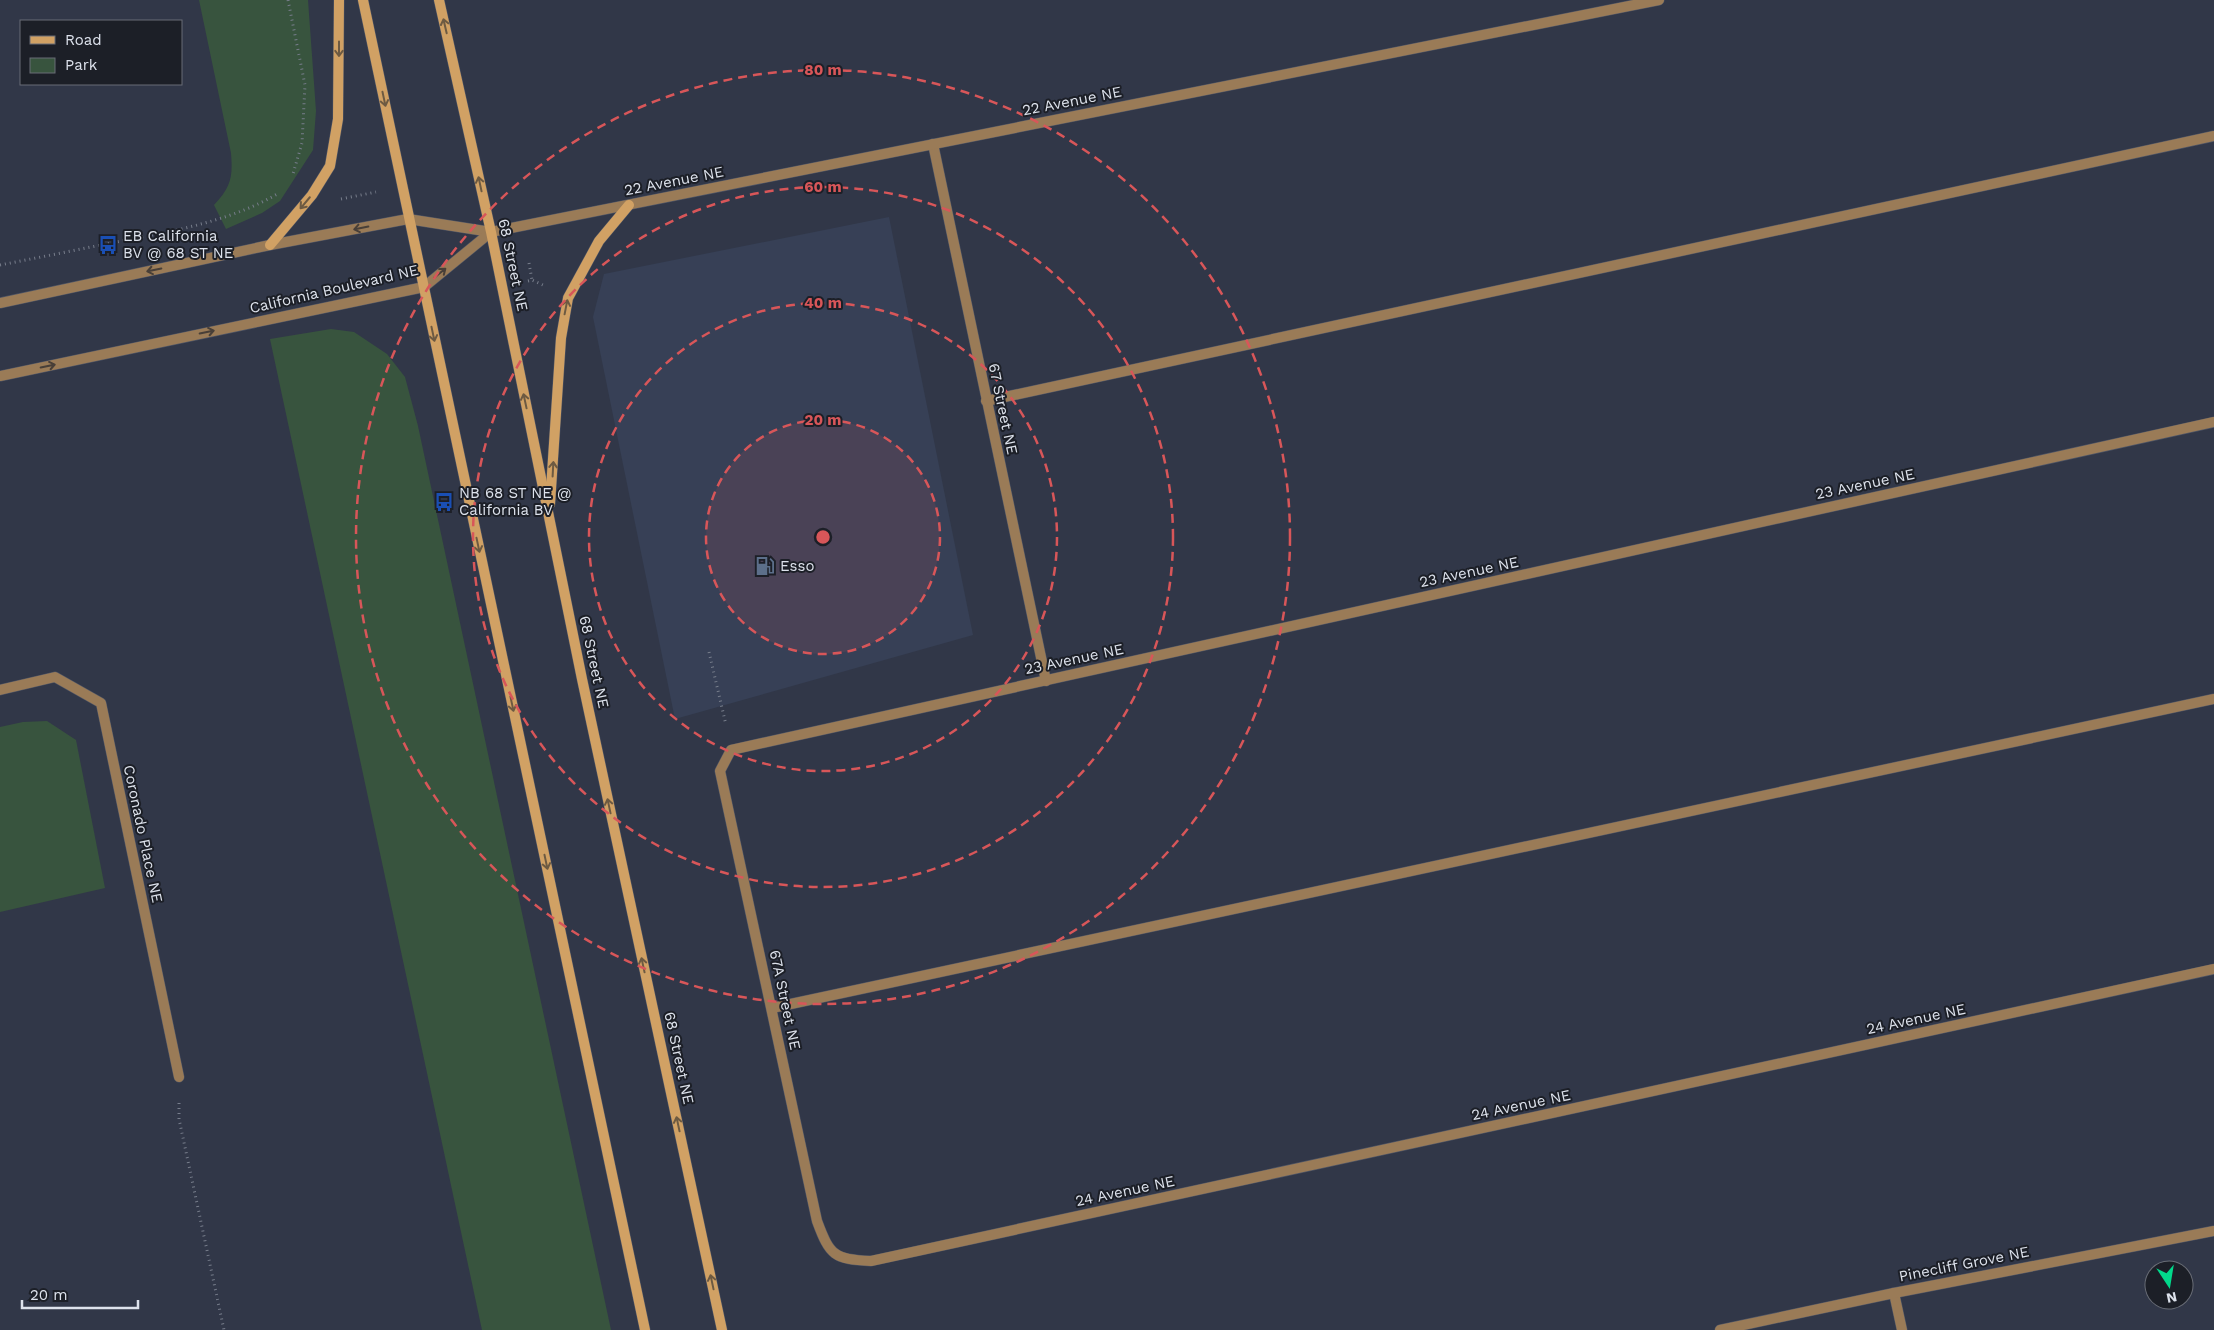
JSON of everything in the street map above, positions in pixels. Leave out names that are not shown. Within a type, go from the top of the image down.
[{"type":"main road","points":[[270,245],[312,195],[330,166],[338,119],[340,0]]},
{"type":"main road","points":[[363,0],[404,186],[408,219],[424,286],[645,1330]]},
{"type":"main road","name":"68 Street NE","points":[[439,0],[491,232],[582,679],[722,1330]]},
{"type":"main road","points":[[549,518],[561,338],[568,298],[599,241],[628,205]]},
{"type":"street","name":"22 Avenue NE","points":[[491,232],[1658,0]]},
{"type":"street","points":[[986,401],[2214,136]]},
{"type":"street","name":"67 Street NE","points":[[933,144],[1046,681]]},
{"type":"street","points":[[0,303],[270,245],[408,219],[491,232]]},
{"type":"street","name":"California Boulevard NE","points":[[0,376],[424,286],[491,232]]},
{"type":"street","name":"23 Avenue NE","points":[[732,750],[2214,422]]},
{"type":"street","name":"Coronado Place NE","points":[[0,690],[55,677],[100,703],[179,1077]]},
{"type":"street","points":[[772,1008],[2214,699]]},
{"type":"street","name":"67A Street NE","points":[[732,750],[720,771],[817,1221],[824,1240],[834,1255]]},
{"type":"street","name":"24 Avenue NE","points":[[834,1255],[851,1260],[871,1261],[2214,969]]},
{"type":"street","name":"Pinecliff Grove NE","points":[[1720,1330],[1894,1293],[2214,1231]]},
{"type":"street","points":[[1894,1293],[1902,1330]]},
{"type":"path","points":[[288,0],[305,85],[302,143],[292,175],[288,181]]},
{"type":"path","points":[[0,265],[178,230],[219,219],[264,202],[284,187]]},
{"type":"path","points":[[340,199],[376,192]]},
{"type":"path","points":[[530,263],[532,280],[550,289]]},
{"type":"path","points":[[708,652],[725,721]]},
{"type":"path","points":[[179,1077],[179,1119],[224,1330]]},
{"type":"shaded area","points":[[889,217],[973,635],[675,719],[593,317],[604,274]]},
{"type":"green space","points":[[199,0],[308,0],[316,111],[313,150],[280,201],[262,213],[226,229],[214,205],[224,193],[230,181],[232,169],[231,153]]},
{"type":"green space","points":[[331,329],[354,332],[387,354],[405,377],[418,426],[611,1330],[482,1330],[270,339]]},
{"type":"green space","points":[[47,721],[76,740],[105,888],[0,912],[0,727],[23,722]]},
{"type":"place","name":"EB California BV @ 68 ST NE","points":[[108,245]]},
{"type":"place","name":"NB 68 ST NE @ California BV","points":[[444,502]]},
{"type":"place","name":"Esso","points":[[765,566]]}]
